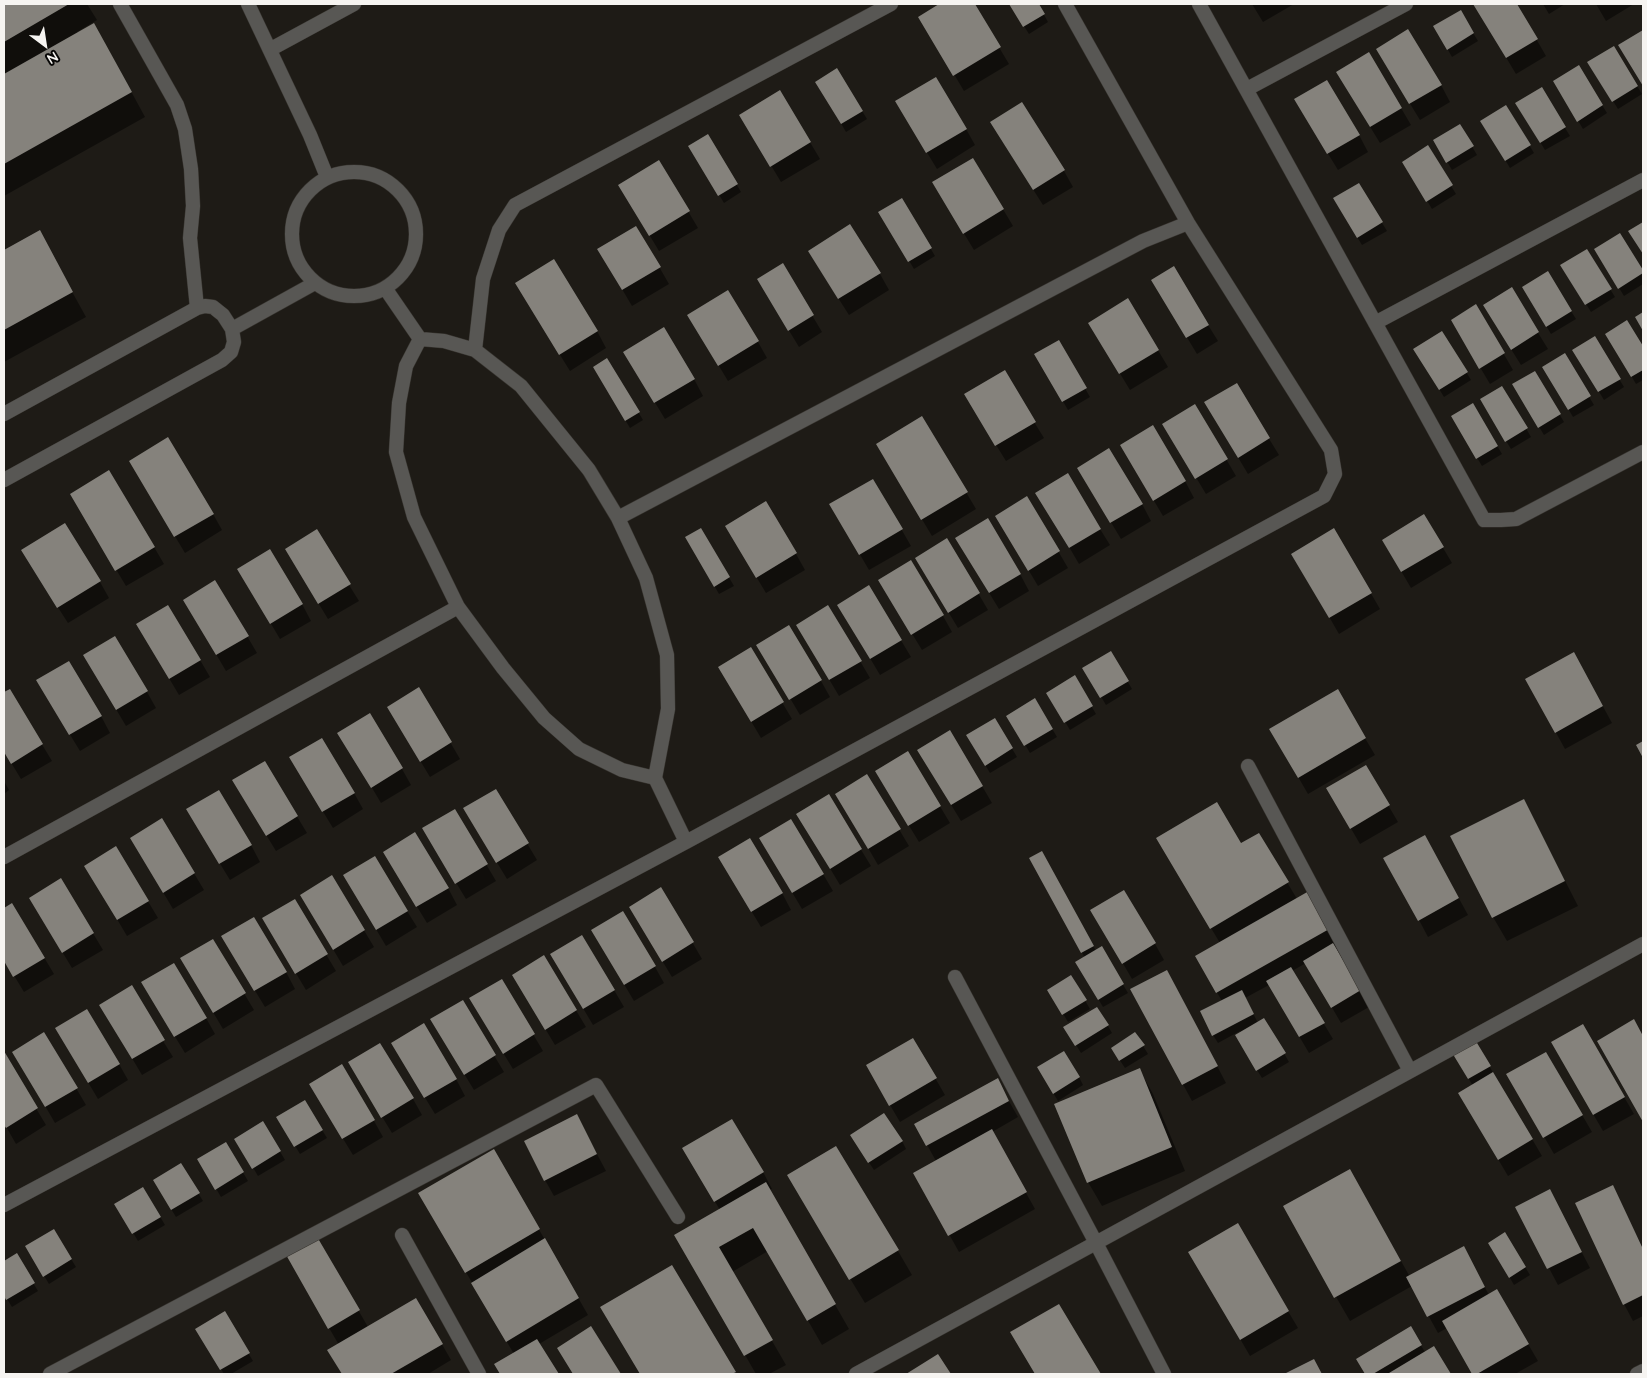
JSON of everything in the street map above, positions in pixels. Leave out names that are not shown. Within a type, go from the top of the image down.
[{"type":"street","points":[[120,4],[178,105],[185,129],[191,169],[193,206],[190,238],[197,308]]},
{"type":"street","points":[[248,4],[271,49],[328,177]]},
{"type":"street","points":[[271,49],[354,4]]},
{"type":"street","points":[[475,350],[483,279],[499,230],[515,205],[891,4]]},
{"type":"street","points":[[4,1205],[686,842],[1324,496],[1335,474],[1331,450],[1188,223],[1066,4]]},
{"type":"street","points":[[1199,4],[1484,520],[1516,519],[1643,452]]},
{"type":"street","points":[[1247,89],[1406,4]]},
{"type":"street","points":[[350,171],[375,174],[395,186],[410,204],[416,228],[414,251],[403,273],[385,288],[361,296],[337,294],[315,283],[299,264],[292,240],[294,214],[307,192],[328,177],[350,171]]},
{"type":"street","points":[[1375,323],[1643,180]]},
{"type":"street","points":[[618,518],[1143,241],[1188,223]]},
{"type":"street","points":[[232,329],[315,283]]},
{"type":"street","points":[[385,288],[420,339]]},
{"type":"street","points":[[4,414],[197,308],[213,307],[223,315],[232,329],[234,342],[231,352],[222,360],[4,480]]},
{"type":"street","points":[[420,339],[444,341],[475,350],[521,386],[589,470],[618,518],[646,578],[667,655],[668,709],[655,778],[686,842]]},
{"type":"street","points":[[420,339],[406,366],[398,403],[396,452],[414,517],[458,607],[503,668],[544,718],[579,749],[622,770],[655,778]]},
{"type":"street","points":[[4,857],[458,607]]},
{"type":"street","points":[[1248,766],[1410,1071]]},
{"type":"street","points":[[856,1374],[1643,944]]},
{"type":"street","points":[[955,977],[1164,1374]]},
{"type":"street","points":[[50,1374],[596,1084],[678,1217]]},
{"type":"street","points":[[402,1235],[479,1374]]},
{"type":"street","points":[[1637,1374],[1643,1371]]},
{"type":"building","points":[[4,4],[69,4],[4,42]]},
{"type":"building","points":[[939,4],[975,4],[1001,47],[953,76],[918,17]]},
{"type":"building","points":[[1009,4],[1039,4],[1045,14],[1023,27]]},
{"type":"building","points":[[1473,4],[1517,4],[1538,39],[1506,58]]},
{"type":"building","points":[[1461,10],[1474,33],[1447,50],[1433,26]]},
{"type":"building","points":[[94,23],[132,92],[4,164],[4,74]]},
{"type":"building","points":[[1408,29],[1442,85],[1409,104],[1376,49]]},
{"type":"building","points":[[1643,30],[1643,86],[1618,45]]},
{"type":"building","points":[[1614,46],[1638,86],[1612,102],[1587,62]]},
{"type":"building","points":[[1369,52],[1402,108],[1370,127],[1336,72]]},
{"type":"building","points":[[1579,65],[1603,105],[1577,122],[1553,81]]},
{"type":"building","points":[[837,68],[863,111],[841,124],[815,82]]},
{"type":"building","points":[[936,77],[967,129],[926,153],[895,101]]},
{"type":"building","points":[[1327,80],[1360,135],[1327,154],[1294,99]]},
{"type":"building","points":[[1542,87],[1566,127],[1540,143],[1515,103]]},
{"type":"building","points":[[780,90],[811,142],[770,167],[739,115]]},
{"type":"building","points":[[1022,102],[1065,170],[1033,190],[990,122]]},
{"type":"building","points":[[1506,105],[1531,145],[1505,161],[1480,121]]},
{"type":"building","points":[[1460,124],[1474,146],[1446,163],[1433,140]]},
{"type":"building","points":[[708,134],[738,184],[718,196],[688,146]]},
{"type":"building","points":[[1428,145],[1453,185],[1426,202],[1402,162]]},
{"type":"building","points":[[973,158],[1004,209],[963,234],[932,182]]},
{"type":"building","points":[[659,160],[690,211],[649,236],[618,185]]},
{"type":"building","points":[[1359,183],[1383,222],[1357,238],[1333,198]]},
{"type":"building","points":[[902,198],[932,248],[908,262],[878,212]]},
{"type":"building","points":[[1643,222],[1643,254],[1628,231]]},
{"type":"building","points":[[850,224],[881,273],[838,299],[808,251]]},
{"type":"building","points":[[636,226],[661,267],[622,290],[597,249]]},
{"type":"building","points":[[40,230],[73,292],[4,330],[4,250]]},
{"type":"building","points":[[1620,233],[1643,273],[1618,289],[1594,249]]},
{"type":"building","points":[[1587,249],[1612,289],[1585,305],[1560,265]]},
{"type":"building","points":[[554,259],[598,331],[559,355],[515,283]]},
{"type":"building","points":[[783,263],[814,315],[788,331],[757,279]]},
{"type":"building","points":[[1174,266],[1209,325],[1186,338],[1151,280]]},
{"type":"building","points":[[1548,271],[1572,311],[1546,327],[1522,287]]},
{"type":"building","points":[[1512,287],[1539,332],[1511,350],[1483,305]]},
{"type":"building","points":[[728,290],[759,341],[718,366],[687,315]]},
{"type":"building","points":[[1128,298],[1159,350],[1119,374],[1088,323]]},
{"type":"building","points":[[1476,304],[1505,353],[1479,369],[1451,320]]},
{"type":"building","points":[[1643,312],[1643,331],[1635,317]]},
{"type":"building","points":[[1627,320],[1643,346],[1643,370],[1631,377],[1605,334]]},
{"type":"building","points":[[664,327],[695,379],[654,403],[623,352]]},
{"type":"building","points":[[1442,331],[1468,372],[1439,390],[1413,349]]},
{"type":"building","points":[[1595,336],[1621,379],[1598,392],[1572,350]]},
{"type":"building","points":[[1059,340],[1087,388],[1062,402],[1034,354]]},
{"type":"building","points":[[1565,353],[1591,396],[1568,410],[1542,367]]},
{"type":"building","points":[[607,358],[640,412],[625,421],[593,367]]},
{"type":"building","points":[[1005,370],[1036,422],[995,446],[964,394]]},
{"type":"building","points":[[1535,371],[1561,414],[1538,428],[1512,384]]},
{"type":"building","points":[[1237,383],[1270,438],[1238,458],[1204,402]]},
{"type":"building","points":[[1502,386],[1528,428],[1505,442],[1480,399]]},
{"type":"building","points":[[1473,403],[1498,446],[1476,459],[1451,416]]},
{"type":"building","points":[[1195,404],[1228,459],[1195,479],[1162,424]]},
{"type":"building","points":[[922,416],[968,492],[921,520],[876,444]]},
{"type":"building","points":[[1153,425],[1186,481],[1153,501],[1120,445]]},
{"type":"building","points":[[168,437],[214,514],[174,537],[129,461]]},
{"type":"building","points":[[1109,448],[1143,504],[1110,523],[1077,468]]},
{"type":"building","points":[[109,470],[155,547],[115,571],[70,494]]},
{"type":"building","points":[[1068,473],[1101,529],[1069,548],[1035,493]]},
{"type":"building","points":[[873,479],[903,529],[859,555],[829,504]]},
{"type":"building","points":[[1027,496],[1060,551],[1028,571],[995,516]]},
{"type":"building","points":[[766,501],[797,553],[756,578],[725,526]]},
{"type":"building","points":[[1424,514],[1444,547],[1401,572],[1382,540]]},
{"type":"building","points":[[988,518],[1021,574],[989,593],[955,538]]},
{"type":"building","points":[[65,523],[101,581],[57,608],[21,550]]},
{"type":"building","points":[[701,528],[730,577],[714,587],[685,537]]},
{"type":"building","points":[[1334,528],[1372,593],[1329,618],[1291,554]]},
{"type":"building","points":[[317,529],[351,584],[318,604],[285,549]]},
{"type":"building","points":[[947,538],[980,593],[948,613],[915,558]]},
{"type":"building","points":[[270,549],[303,604],[270,624],[237,569]]},
{"type":"building","points":[[911,560],[944,615],[911,635],[878,580]]},
{"type":"building","points":[[215,580],[249,636],[216,655],[183,600]]},
{"type":"building","points":[[869,585],[902,640],[870,659],[837,605]]},
{"type":"building","points":[[168,605],[201,660],[169,679],[136,624]]},
{"type":"building","points":[[828,605],[862,661],[829,680],[796,625]]},
{"type":"building","points":[[789,625],[822,680],[789,700],[756,645]]},
{"type":"building","points":[[115,636],[148,691],[116,710],[83,655]]},
{"type":"building","points":[[751,647],[784,702],[751,722],[718,667]]},
{"type":"building","points":[[1111,651],[1129,681],[1100,698],[1082,668]]},
{"type":"building","points":[[1574,652],[1603,706],[1555,733],[1525,679]]},
{"type":"building","points":[[69,661],[102,716],[69,735],[36,680]]},
{"type":"building","points":[[1075,675],[1093,706],[1064,723],[1046,693]]},
{"type":"building","points":[[419,687],[452,742],[420,762],[387,707]]},
{"type":"building","points":[[10,689],[43,744],[11,764],[4,752],[4,692]]},
{"type":"building","points":[[1338,689],[1366,738],[1298,778],[1269,729]]},
{"type":"building","points":[[1035,698],[1053,729],[1024,746],[1006,716]]},
{"type":"building","points":[[370,713],[403,768],[371,788],[337,733]]},
{"type":"building","points":[[995,718],[1013,748],[985,766],[966,735]]},
{"type":"building","points":[[950,730],[983,786],[951,805],[917,750]]},
{"type":"building","points":[[322,738],[355,793],[322,812],[289,757]]},
{"type":"building","points":[[1643,741],[1643,758],[1636,745]]},
{"type":"building","points":[[908,751],[941,806],[908,826],[875,771]]},
{"type":"building","points":[[265,761],[298,816],[266,836],[232,780]]},
{"type":"building","points":[[1366,765],[1390,805],[1350,829],[1326,788]]},
{"type":"building","points":[[867,774],[901,829],[868,849],[835,794]]},
{"type":"building","points":[[496,789],[529,843],[496,863],[463,808]]},
{"type":"building","points":[[219,790],[252,845],[219,864],[186,809]]},
{"type":"building","points":[[829,794],[862,849],[830,869],[796,814]]},
{"type":"building","points":[[1524,799],[1565,881],[1492,918],[1450,836]]},
{"type":"building","points":[[1217,802],[1241,843],[1259,833],[1289,882],[1210,929],[1156,838]]},
{"type":"building","points":[[455,809],[488,864],[455,884],[422,828]]},
{"type":"building","points":[[162,818],[195,873],[163,893],[130,838]]},
{"type":"building","points":[[791,819],[824,874],[792,893],[759,838]]},
{"type":"building","points":[[415,832],[449,888],[416,907],[383,852]]},
{"type":"building","points":[[1425,835],[1459,898],[1418,921],[1383,858]]},
{"type":"building","points":[[750,838],[783,893],[751,912],[718,857]]},
{"type":"building","points":[[116,846],[149,901],[117,920],[84,866]]},
{"type":"building","points":[[1042,851],[1094,946],[1081,953],[1029,858]]},
{"type":"building","points":[[375,856],[408,911],[376,930],[343,875]]},
{"type":"building","points":[[332,875],[365,930],[333,950],[300,895]]},
{"type":"building","points":[[61,878],[94,933],[62,953],[29,898]]},
{"type":"building","points":[[661,887],[694,942],[662,962],[629,907]]},
{"type":"building","points":[[1124,890],[1156,943],[1122,964],[1090,910]]},
{"type":"building","points":[[1309,891],[1331,928],[1216,993],[1195,956]]},
{"type":"building","points":[[295,899],[328,954],[295,974],[262,918]]},
{"type":"building","points":[[12,903],[45,958],[13,977],[4,961],[4,908]]},
{"type":"building","points":[[623,911],[656,966],[624,985],[591,930]]},
{"type":"building","points":[[254,917],[287,972],[254,991],[221,936]]},
{"type":"building","points":[[582,935],[615,990],[583,1009],[550,954]]},
{"type":"building","points":[[213,939],[246,993],[213,1013],[180,958]]},
{"type":"building","points":[[1333,943],[1361,990],[1331,1008],[1303,961]]},
{"type":"building","points":[[1102,946],[1124,984],[1098,1000],[1075,962]]},
{"type":"building","points":[[544,955],[577,1010],[545,1030],[512,975]]},
{"type":"building","points":[[174,963],[207,1018],[174,1037],[141,982]]},
{"type":"building","points":[[1291,967],[1325,1023],[1299,1037],[1266,981]]},
{"type":"building","points":[[1167,970],[1218,1066],[1182,1085],[1130,989]]},
{"type":"building","points":[[1071,975],[1087,1000],[1062,1015],[1047,990]]},
{"type":"building","points":[[502,979],[535,1034],[503,1054],[469,998]]},
{"type":"building","points":[[132,985],[165,1040],[132,1059],[99,1005]]},
{"type":"building","points":[[1242,990],[1254,1014],[1212,1036],[1200,1011]]},
{"type":"building","points":[[463,1000],[496,1055],[464,1075],[430,1019]]},
{"type":"building","points":[[1097,1007],[1109,1025],[1075,1046],[1063,1027]]},
{"type":"building","points":[[87,1009],[120,1064],[88,1083],[55,1028]]},
{"type":"building","points":[[1264,1018],[1286,1053],[1256,1071],[1235,1035]]},
{"type":"building","points":[[1634,1019],[1643,1036],[1643,1122],[1597,1041]]},
{"type":"building","points":[[424,1023],[457,1079],[424,1098],[391,1043]]},
{"type":"building","points":[[1583,1024],[1625,1097],[1593,1115],[1551,1042]]},
{"type":"building","points":[[44,1032],[78,1088],[45,1107],[12,1052]]},
{"type":"building","points":[[1135,1032],[1145,1045],[1119,1061],[1111,1048]]},
{"type":"building","points":[[913,1038],[937,1078],[889,1106],[866,1065]]},
{"type":"building","points":[[1474,1038],[1491,1066],[1468,1079],[1451,1051]]},
{"type":"building","points":[[380,1043],[414,1098],[381,1118],[348,1062]]},
{"type":"building","points":[[4,1051],[38,1108],[6,1128],[4,1125]]},
{"type":"building","points":[[1064,1051],[1080,1077],[1053,1094],[1037,1067]]},
{"type":"building","points":[[1546,1052],[1583,1115],[1543,1138],[1506,1074]]},
{"type":"building","points":[[342,1064],[375,1120],[342,1139],[309,1084]]},
{"type":"building","points":[[1140,1068],[1172,1147],[1087,1183],[1054,1104]]},
{"type":"building","points":[[1493,1072],[1533,1139],[1498,1160],[1458,1093]]},
{"type":"building","points":[[998,1078],[1009,1101],[926,1146],[914,1124]]},
{"type":"building","points":[[305,1100],[323,1130],[294,1147],[276,1117]]},
{"type":"building","points":[[884,1113],[903,1141],[868,1163],[850,1135]]},
{"type":"building","points":[[577,1114],[597,1154],[544,1181],[524,1141]]},
{"type":"building","points":[[732,1119],[764,1172],[714,1202],[682,1148]]},
{"type":"building","points":[[263,1121],[281,1151],[252,1169],[234,1139]]},
{"type":"building","points":[[992,1129],[1027,1192],[948,1236],[913,1173]]},
{"type":"building","points":[[226,1142],[244,1172],[215,1190],[197,1159]]},
{"type":"building","points":[[836,1146],[899,1250],[849,1280],[787,1175]]},
{"type":"building","points":[[494,1149],[540,1229],[465,1273],[418,1193]]},
{"type":"building","points":[[181,1163],[200,1193],[171,1210],[153,1180]]},
{"type":"building","points":[[1350,1169],[1401,1261],[1334,1298],[1283,1206]]},
{"type":"building","points":[[766,1182],[836,1304],[807,1321],[753,1228],[719,1247],[773,1340],[744,1356],[674,1235]]},
{"type":"building","points":[[1613,1185],[1643,1249],[1643,1295],[1623,1305],[1575,1203]]},
{"type":"building","points":[[143,1187],[161,1217],[132,1234],[114,1204]]},
{"type":"building","points":[[1550,1189],[1582,1252],[1547,1269],[1515,1207]]},
{"type":"building","points":[[1238,1223],[1289,1311],[1240,1340],[1188,1252]]},
{"type":"building","points":[[54,1229],[72,1259],[43,1277],[25,1246]]},
{"type":"building","points":[[1505,1232],[1526,1267],[1509,1278],[1488,1243]]},
{"type":"building","points":[[316,1235],[360,1310],[328,1329],[285,1253]]},
{"type":"building","points":[[545,1238],[579,1298],[506,1342],[471,1283]]},
{"type":"building","points":[[1464,1246],[1485,1287],[1427,1317],[1406,1277]]},
{"type":"building","points":[[17,1253],[35,1283],[6,1300],[4,1296],[4,1261]]},
{"type":"building","points":[[672,1265],[736,1372],[732,1374],[640,1374],[600,1307]]},
{"type":"building","points":[[1497,1289],[1529,1344],[1477,1374],[1472,1374],[1442,1321]]},
{"type":"building","points":[[416,1298],[443,1344],[391,1374],[342,1374],[327,1350]]},
{"type":"building","points":[[1059,1304],[1101,1374],[1035,1374],[1010,1332]]},
{"type":"building","points":[[225,1311],[250,1353],[220,1370],[195,1329]]},
{"type":"building","points":[[591,1326],[621,1374],[573,1374],[557,1348]]},
{"type":"building","points":[[1411,1326],[1422,1345],[1373,1374],[1365,1374],[1356,1359]]},
{"type":"building","points":[[537,1339],[559,1374],[500,1374],[494,1364]]},
{"type":"building","points":[[1434,1346],[1451,1374],[1389,1374],[1389,1373]]},
{"type":"building","points":[[938,1354],[951,1374],[906,1374]]},
{"type":"building","points":[[1314,1359],[1322,1374],[1284,1374]]}]
